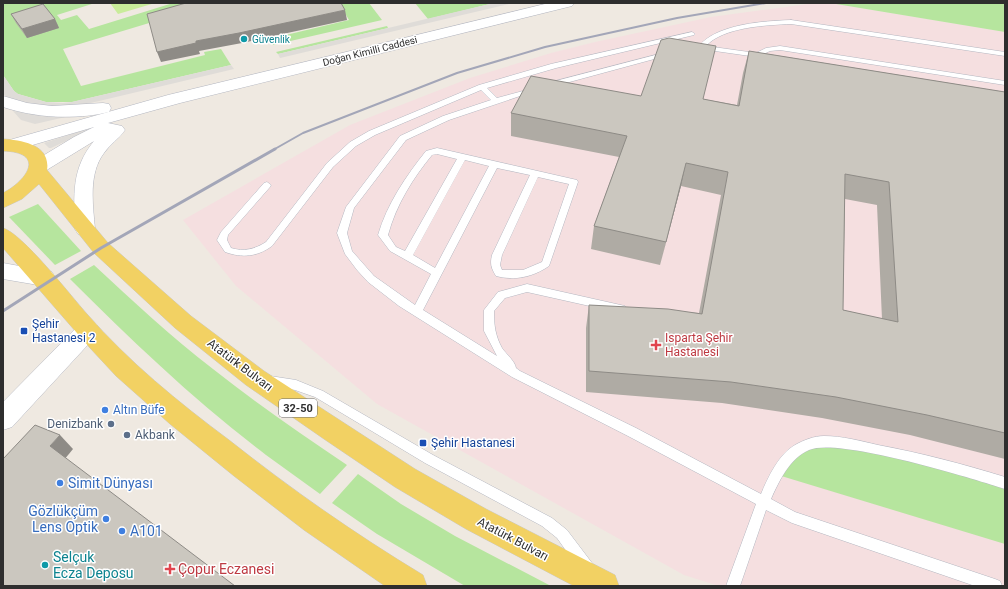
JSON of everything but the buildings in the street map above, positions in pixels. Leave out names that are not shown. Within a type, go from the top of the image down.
[{"type":"main road","name":"Doğan Kimilli Caddesi","points":[[6,143],[174,99],[567,3]]},
{"type":"main road","name":"Doğan Kimilli Caddesi","points":[[38,169],[80,140],[174,99]]},
{"type":"main road","points":[[3,101],[34,110],[57,112],[174,99]]},
{"type":"main road","points":[[85,229],[82,188],[88,162],[103,140],[138,114]]},
{"type":"main road","name":"Atatürk Bulvarı","points":[[6,143],[29,149],[36,155],[39,162],[38,169],[101,248],[183,322],[255,378],[333,432],[405,478],[476,519],[601,585]]},
{"type":"main road","points":[[3,201],[23,189],[32,180],[38,169]]},
{"type":"main road","points":[[3,235],[44,278],[113,357],[182,419],[268,488],[309,518],[412,586]]},
{"type":"main road","points":[[3,271],[44,278]]},
{"type":"main road","points":[[3,419],[88,330]]},
{"type":"lane","points":[[772,58],[697,47],[710,38],[739,28],[777,22],[791,22],[1005,54]]},
{"type":"lane","points":[[267,185],[224,234],[222,240],[228,250],[241,254],[249,253],[264,248],[269,244],[330,165],[353,144],[372,133],[482,87],[554,66],[692,34]]},
{"type":"lane","points":[[759,57],[768,48],[780,48],[1005,83]]},
{"type":"lane","points":[[679,52],[496,100],[446,118],[403,138],[350,207],[342,233],[348,252],[360,268],[371,279],[417,311],[516,374],[632,432],[792,517],[995,586]]},
{"type":"lane","points":[[482,87],[496,100]]},
{"type":"lane","points":[[436,273],[393,249],[383,235],[386,222],[420,164],[429,153],[437,151],[462,158],[574,182],[546,264],[536,270],[510,276],[499,273],[495,265],[497,255],[535,174]]},
{"type":"lane","points":[[407,257],[462,158]]},
{"type":"lane","points":[[417,311],[494,165]]},
{"type":"lane","points":[[516,374],[498,350],[489,331],[489,310],[502,295],[527,288],[634,312]]},
{"type":"lane","points":[[733,586],[763,502],[782,467],[797,450],[815,442],[837,442],[892,453],[971,472],[1005,483]]},
{"type":"shaded area","points":[[494,3],[513,3],[280,58],[278,54]]},
{"type":"shaded area","name":"Isparta Şehir Hastanesi","points":[[815,3],[830,3],[1005,32],[1005,586],[719,586],[684,575],[377,404],[236,286],[183,220],[350,125],[470,78],[551,53],[595,42],[711,17]]},
{"type":"shaded area","points":[[231,65],[234,69],[78,106],[37,106],[7,97],[3,94],[3,75],[14,91],[18,94],[46,102],[63,103]]},
{"type":"shaded area","points":[[13,111],[44,116],[83,113],[35,124],[21,120]]},
{"type":"shaded area","points":[[96,126],[97,127],[51,148],[44,143]]},
{"type":"green space","points":[[3,3],[95,3],[57,15],[61,20],[77,15],[89,29],[173,3],[189,3],[189,11],[63,49],[81,86],[205,55],[204,52],[221,49],[231,65],[72,102],[46,102],[18,94],[14,91],[3,75]]},
{"type":"green space","points":[[110,3],[155,3],[118,14]]},
{"type":"green space","points":[[339,3],[369,3],[382,20],[273,45],[264,26],[267,25],[273,38],[349,20]]},
{"type":"green space","points":[[415,3],[494,3],[428,19]]},
{"type":"green space","points":[[830,3],[1005,3],[1005,32]]},
{"type":"green space","points":[[387,26],[388,28],[278,54],[276,52]]},
{"type":"green space","points":[[38,204],[81,251],[55,265],[9,217]]},
{"type":"green space","points":[[94,265],[197,357],[262,406],[347,465],[320,494],[240,435],[165,370],[70,279]]},
{"type":"green space","points":[[837,442],[1005,483],[1005,544],[778,475],[797,450]]},
{"type":"green space","points":[[358,474],[401,504],[455,536],[551,586],[465,586],[377,534],[332,503]]},
{"type":"railway","points":[[273,150],[303,133],[457,73],[545,47],[677,18],[766,3]]},
{"type":"railway","points":[[3,311],[101,248],[275,149]]},
{"type":"place","name":"Güvenlik","points":[[244,39]]},
{"type":"place","name":"Şehir Hastanesi 2","points":[[24,331]]},
{"type":"place","name":"Isparta Şehir Hastanesi","points":[[656,345]]},
{"type":"place","name":"Altın Büfe","points":[[105,410]]},
{"type":"place","name":"Denizbank","points":[[111,424]]},
{"type":"place","name":"Akbank","points":[[127,435]]},
{"type":"place","name":"Şehir Hastanesi","points":[[423,443]]},
{"type":"place","name":"Simit Dünyası","points":[[60,483]]},
{"type":"place","name":"Gözlükçüm Lens Optik","points":[[106,519]]},
{"type":"place","name":"A101","points":[[122,531]]},
{"type":"place","name":"Selçuk Ecza Deposu","points":[[45,565]]},
{"type":"place","name":"Çopur Eczanesi","points":[[170,569]]}]
